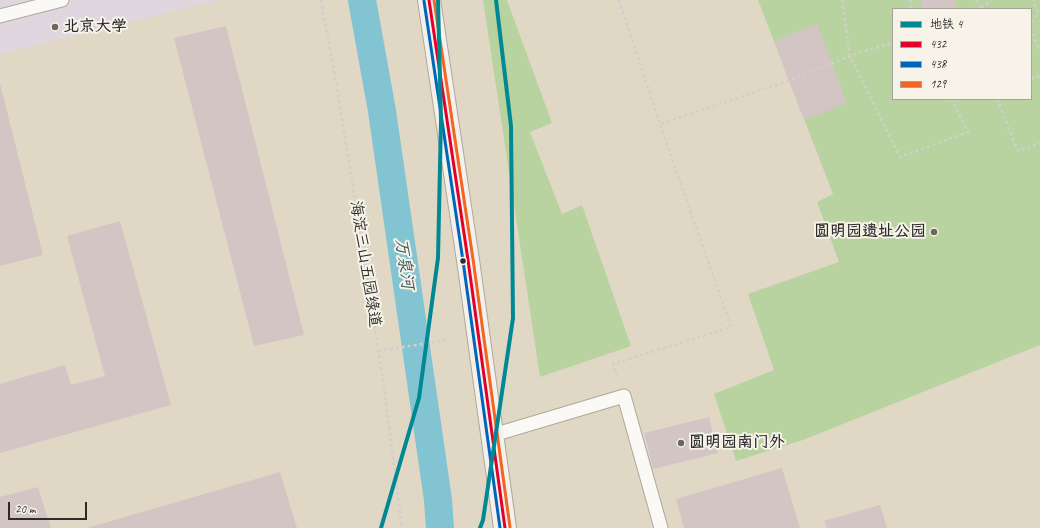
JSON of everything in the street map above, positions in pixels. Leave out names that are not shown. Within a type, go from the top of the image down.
[{"type":"main road","points":[[429,0],[493,436],[505,528]]},
{"type":"lane","points":[[0,16],[62,0]]},
{"type":"lane","points":[[493,436],[624,396],[661,528]]},
{"type":"path","name":"海淀三山五园绿道","points":[[321,0],[338,93],[378,351],[402,528]]},
{"type":"path","points":[[619,0],[730,327],[613,364],[624,396]]},
{"type":"path","points":[[842,0],[850,56],[900,157],[968,132],[952,100]]},
{"type":"path","points":[[983,8],[991,0]]},
{"type":"path","points":[[1032,21],[1039,12],[1033,0]]},
{"type":"path","points":[[1032,31],[1040,52]]},
{"type":"path","points":[[660,124],[790,80],[850,56],[892,42]]},
{"type":"path","points":[[997,100],[1018,151],[1040,143]]},
{"type":"path","points":[[378,351],[448,340]]},
{"type":"shaded area","name":"北京大学","points":[[0,0],[220,0],[0,54]]},
{"type":"green space","points":[[483,0],[507,0],[552,123],[530,132],[562,214],[582,205],[631,346],[540,377]]},
{"type":"green space","name":"圆明园遗址公园","points":[[758,0],[1040,0],[1040,345],[803,440],[736,461],[714,394],[774,370],[748,294],[839,262],[817,202],[833,194]]},
{"type":"building","points":[[920,0],[954,0],[958,8],[923,8]]},
{"type":"building","points":[[817,24],[847,103],[804,120],[774,41]]},
{"type":"building","points":[[226,26],[304,335],[254,346],[174,38]]},
{"type":"building","points":[[0,83],[43,255],[0,266]]},
{"type":"building","points":[[120,221],[171,405],[0,453],[0,384],[65,365],[71,385],[105,376],[67,236]]},
{"type":"building","name":"圆明园南门外","points":[[709,417],[718,453],[653,469],[644,433]]},
{"type":"building","points":[[782,468],[800,528],[684,528],[676,499]]},
{"type":"building","points":[[280,472],[297,528],[87,528]]},
{"type":"building","points":[[38,487],[51,528],[0,528],[0,497]]},
{"type":"building","points":[[880,505],[887,528],[827,528],[824,521]]},
{"type":"waterway","name":"万泉河","points":[[362,0],[382,111],[438,500],[440,528]]},
{"type":"metro line","name":"4","points":[[381,528],[419,398],[438,258],[441,120],[438,0]]},
{"type":"metro line","name":"4","points":[[480,528],[483,520],[513,318],[511,126],[496,0]]},
{"type":"transit line","name":"432","points":[[429,0],[468,260],[505,528]]},
{"type":"transit line","name":"129","points":[[434,0],[473,259],[510,527]]},
{"type":"transit line","name":"438","points":[[424,1],[463,261],[500,528]]},
{"type":"place","name":"北京大学","points":[[55,27]]},
{"type":"place","name":"圆明园遗址公园","points":[[934,232]]},
{"type":"place","name":"圆明园南门外","points":[[681,443]]}]
